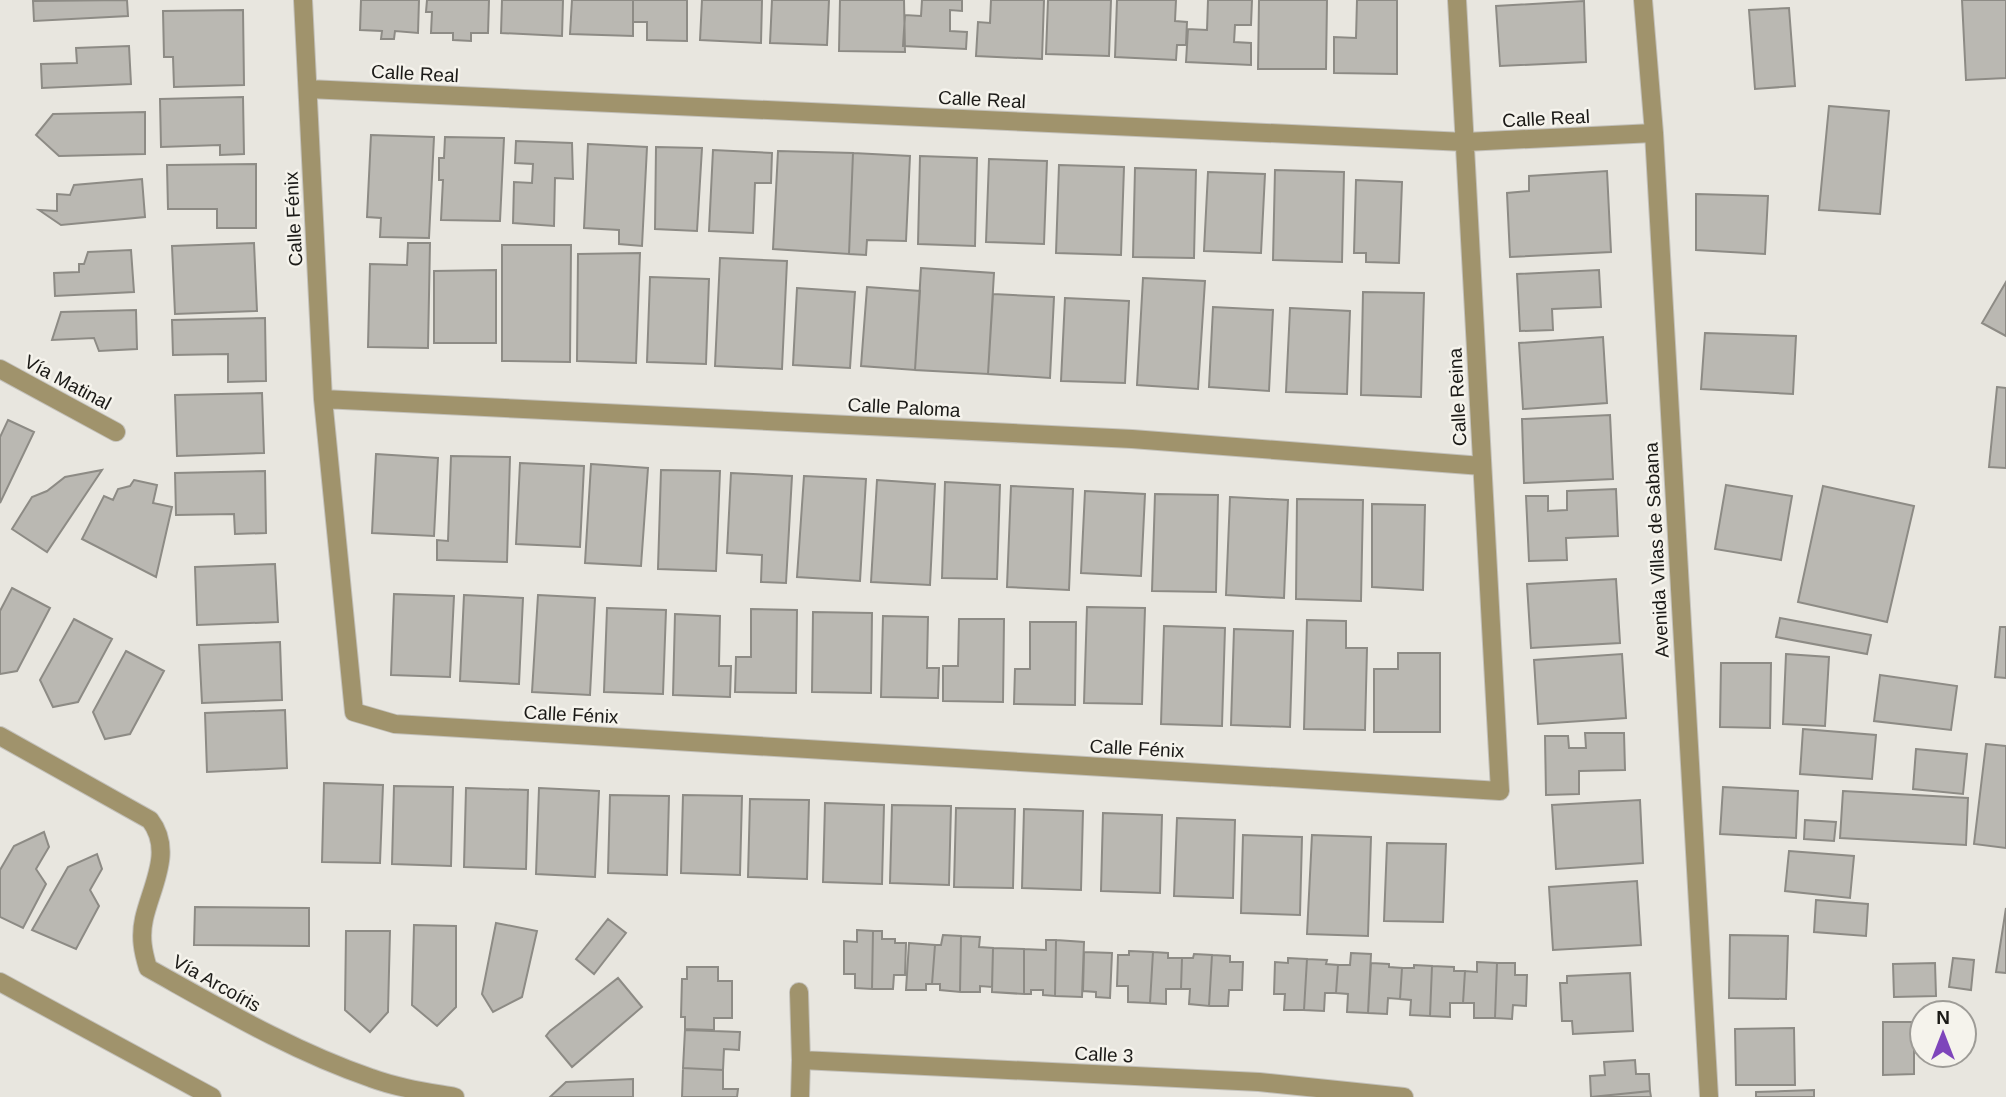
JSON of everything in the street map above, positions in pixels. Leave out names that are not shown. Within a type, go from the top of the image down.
[{"type":"street","name":"Calle Fénix","points":[[303,0],[323,399],[354,712],[395,724],[1500,791]]},
{"type":"street","name":"Calle Reina","points":[[1457,0],[1500,791]]},
{"type":"street","name":"Avenida Villas de Sabana","points":[[1643,0],[1654,133],[1709,1097]]},
{"type":"street","name":"Calle Real","points":[[308,89],[1465,142],[1654,133]]},
{"type":"street","name":"Vía Matinal","points":[[0,369],[117,432]]},
{"type":"street","name":"Calle Paloma","points":[[323,399],[1132,439],[1482,466]]},
{"type":"street","name":"Vía Arcoíris","points":[[0,736],[150,820],[157,828],[160,861],[144,920],[142,947],[148,968],[270,1036],[372,1079],[455,1097]]},
{"type":"street","points":[[0,982],[212,1097]]},
{"type":"street","points":[[799,992],[802,1060],[800,1097]]},
{"type":"street","name":"Calle 3","points":[[802,1060],[1404,1097]]},
{"type":"building","points":[[127,0],[128,16],[34,21],[33,1]]},
{"type":"building","points":[[361,0],[419,0],[418,33],[395,31],[394,39],[381,39],[382,31],[360,30]]},
{"type":"building","points":[[427,0],[489,0],[488,33],[471,33],[471,41],[453,40],[453,33],[431,33],[432,12],[426,12]]},
{"type":"building","points":[[502,0],[563,0],[562,36],[501,33]]},
{"type":"building","points":[[572,0],[633,0],[633,36],[570,34]]},
{"type":"building","points":[[633,0],[687,0],[687,41],[647,40],[647,22],[633,22]]},
{"type":"building","points":[[702,0],[762,0],[761,43],[700,40]]},
{"type":"building","points":[[772,0],[829,0],[827,45],[770,43]]},
{"type":"building","points":[[840,0],[904,0],[905,52],[839,51]]},
{"type":"building","points":[[922,0],[962,0],[962,11],[950,10],[950,31],[967,32],[966,49],[903,46],[905,15],[921,16]]},
{"type":"building","points":[[991,0],[1044,0],[1042,59],[976,56],[978,22],[990,23]]},
{"type":"building","points":[[1048,0],[1111,0],[1109,56],[1046,54]]},
{"type":"building","points":[[1117,0],[1176,0],[1175,21],[1187,22],[1186,45],[1177,45],[1176,60],[1115,57]]},
{"type":"building","points":[[1208,0],[1252,0],[1251,25],[1235,25],[1234,42],[1251,43],[1251,65],[1186,62],[1188,29],[1207,30]]},
{"type":"building","points":[[1259,0],[1327,0],[1326,69],[1258,69]]},
{"type":"building","points":[[1357,0],[1397,0],[1397,74],[1334,73],[1334,37],[1356,38]]},
{"type":"building","points":[[1962,0],[2006,0],[2006,78],[1966,80]]},
{"type":"building","points":[[1584,1],[1586,62],[1500,66],[1496,6]]},
{"type":"building","points":[[1789,8],[1795,86],[1755,89],[1749,10]]},
{"type":"building","points":[[243,10],[244,85],[174,87],[173,57],[164,57],[163,11]]},
{"type":"building","points":[[129,46],[131,84],[42,88],[41,64],[77,63],[76,48]]},
{"type":"building","points":[[243,97],[244,154],[220,155],[220,145],[161,147],[160,99]]},
{"type":"building","points":[[1829,106],[1889,111],[1880,214],[1819,210]]},
{"type":"building","points":[[145,112],[145,154],[59,156],[36,135],[53,114]]},
{"type":"building","points":[[371,135],[434,137],[429,238],[380,237],[381,218],[367,217]]},
{"type":"building","points":[[445,137],[504,138],[500,221],[441,220],[443,180],[439,180],[439,158],[444,158]]},
{"type":"building","points":[[516,141],[572,143],[573,179],[555,178],[554,226],[513,223],[514,182],[532,183],[533,164],[515,163]]},
{"type":"building","points":[[588,144],[647,147],[642,246],[619,244],[619,230],[584,228]]},
{"type":"building","points":[[656,147],[702,148],[697,231],[655,229]]},
{"type":"building","points":[[713,150],[772,153],[771,183],[755,183],[753,233],[709,231]]},
{"type":"building","points":[[778,151],[853,153],[849,254],[773,249]]},
{"type":"building","points":[[853,153],[910,156],[906,241],[867,240],[866,255],[849,254]]},
{"type":"building","points":[[920,156],[977,158],[975,246],[918,244]]},
{"type":"building","points":[[989,159],[1047,161],[1044,244],[986,242]]},
{"type":"building","points":[[256,164],[256,228],[217,228],[217,209],[168,209],[167,165]]},
{"type":"building","points":[[1059,165],[1124,167],[1121,255],[1056,253]]},
{"type":"building","points":[[1135,168],[1196,170],[1194,258],[1133,257]]},
{"type":"building","points":[[1275,170],[1344,172],[1342,262],[1273,260]]},
{"type":"building","points":[[1607,171],[1611,252],[1510,257],[1507,193],[1529,191],[1529,176]]},
{"type":"building","points":[[1208,172],[1265,174],[1261,253],[1204,251]]},
{"type":"building","points":[[142,179],[145,217],[61,225],[39,210],[57,211],[57,194],[70,195],[74,185]]},
{"type":"building","points":[[1356,180],[1402,182],[1399,263],[1366,262],[1366,253],[1354,253]]},
{"type":"building","points":[[1696,194],[1768,196],[1765,254],[1696,250]]},
{"type":"building","points":[[254,243],[257,311],[175,314],[172,246]]},
{"type":"building","points":[[408,243],[430,243],[428,348],[368,347],[370,264],[407,265]]},
{"type":"building","points":[[502,245],[571,245],[570,362],[502,361]]},
{"type":"building","points":[[131,250],[134,292],[55,296],[54,273],[79,272],[79,264],[84,264],[88,252]]},
{"type":"building","points":[[640,253],[636,363],[577,361],[578,254]]},
{"type":"building","points":[[720,258],[787,261],[782,369],[715,366]]},
{"type":"building","points":[[921,268],[994,273],[988,374],[915,370]]},
{"type":"building","points":[[496,270],[496,343],[434,343],[434,271]]},
{"type":"building","points":[[1599,270],[1601,307],[1552,309],[1553,330],[1520,331],[1517,274]]},
{"type":"building","points":[[650,277],[709,279],[706,364],[647,362]]},
{"type":"building","points":[[1143,278],[1205,281],[1198,389],[1137,385]]},
{"type":"building","points":[[2006,282],[2006,336],[1982,323]]},
{"type":"building","points":[[867,287],[920,291],[915,370],[861,366]]},
{"type":"building","points":[[797,288],[855,292],[850,368],[793,365]]},
{"type":"building","points":[[1363,292],[1424,293],[1421,397],[1361,395]]},
{"type":"building","points":[[993,294],[1054,297],[1050,378],[988,374]]},
{"type":"building","points":[[1065,298],[1129,301],[1125,383],[1061,381]]},
{"type":"building","points":[[1213,307],[1273,310],[1269,391],[1209,387]]},
{"type":"building","points":[[1290,308],[1350,311],[1347,394],[1286,392]]},
{"type":"building","points":[[136,310],[137,349],[99,351],[94,338],[52,340],[61,312]]},
{"type":"building","points":[[265,318],[266,381],[228,382],[228,354],[173,355],[172,320]]},
{"type":"building","points":[[1705,333],[1796,336],[1793,394],[1701,389]]},
{"type":"building","points":[[1603,337],[1607,403],[1523,409],[1519,343]]},
{"type":"building","points":[[1997,387],[2006,388],[2006,468],[1989,467]]},
{"type":"building","points":[[262,393],[264,453],[177,456],[175,395]]},
{"type":"building","points":[[1610,415],[1613,479],[1524,483],[1522,419]]},
{"type":"building","points":[[8,420],[34,432],[0,503],[0,437]]},
{"type":"building","points":[[376,454],[438,458],[434,536],[372,533]]},
{"type":"building","points":[[451,456],[510,457],[507,562],[437,560],[437,540],[448,541]]},
{"type":"building","points":[[520,463],[584,466],[580,547],[516,544]]},
{"type":"building","points":[[591,464],[648,468],[641,566],[585,563]]},
{"type":"building","points":[[102,470],[47,552],[12,529],[32,497],[47,491],[65,477]]},
{"type":"building","points":[[661,470],[720,471],[716,571],[658,569]]},
{"type":"building","points":[[265,471],[266,533],[235,534],[234,514],[176,515],[175,473]]},
{"type":"building","points":[[731,473],[792,476],[786,583],[761,582],[762,555],[727,553]]},
{"type":"building","points":[[804,476],[866,479],[860,581],[797,577]]},
{"type":"building","points":[[134,480],[157,485],[153,503],[172,507],[156,577],[82,539],[104,496],[113,500],[118,489],[130,486]]},
{"type":"building","points":[[877,480],[935,484],[930,585],[871,582]]},
{"type":"building","points":[[945,482],[1000,485],[997,579],[942,578]]},
{"type":"building","points":[[1726,485],[1792,496],[1781,560],[1715,549]]},
{"type":"building","points":[[1011,486],[1073,489],[1069,590],[1007,587]]},
{"type":"building","points":[[1823,486],[1914,506],[1887,622],[1798,602]]},
{"type":"building","points":[[1616,489],[1618,536],[1566,538],[1567,560],[1529,561],[1526,496],[1548,496],[1548,511],[1567,510],[1567,491]]},
{"type":"building","points":[[1085,491],[1145,494],[1141,576],[1081,573]]},
{"type":"building","points":[[1155,494],[1218,495],[1216,592],[1152,591]]},
{"type":"building","points":[[1230,497],[1288,500],[1284,598],[1226,595]]},
{"type":"building","points":[[1297,499],[1363,500],[1361,601],[1296,599]]},
{"type":"building","points":[[1372,504],[1425,505],[1423,590],[1372,587]]},
{"type":"building","points":[[275,564],[278,622],[197,625],[195,567]]},
{"type":"building","points":[[1616,579],[1620,643],[1531,648],[1527,584]]},
{"type":"building","points":[[12,588],[50,608],[17,671],[0,674],[0,611]]},
{"type":"building","points":[[394,594],[454,596],[450,677],[391,675]]},
{"type":"building","points":[[464,595],[523,598],[519,684],[460,681]]},
{"type":"building","points":[[538,595],[595,598],[590,695],[532,692]]},
{"type":"building","points":[[1087,607],[1145,608],[1142,704],[1084,703]]},
{"type":"building","points":[[607,608],[666,610],[663,694],[604,692]]},
{"type":"building","points":[[751,609],[797,610],[796,693],[735,692],[736,657],[751,657]]},
{"type":"building","points":[[813,612],[872,613],[871,693],[812,692]]},
{"type":"building","points":[[675,614],[720,616],[719,666],[731,666],[730,697],[673,695]]},
{"type":"building","points":[[883,616],[928,617],[927,668],[939,668],[938,698],[881,697]]},
{"type":"building","points":[[1780,618],[1871,635],[1867,654],[1776,637]]},
{"type":"building","points":[[74,619],[112,639],[78,702],[53,707],[40,680]]},
{"type":"building","points":[[959,619],[1004,619],[1003,702],[943,701],[943,666],[958,666]]},
{"type":"building","points":[[1307,620],[1346,621],[1346,648],[1367,648],[1365,730],[1304,729]]},
{"type":"building","points":[[1030,622],[1076,622],[1075,705],[1014,704],[1015,669],[1030,669]]},
{"type":"building","points":[[1164,626],[1225,628],[1222,726],[1161,724]]},
{"type":"building","points":[[2000,627],[2006,627],[2006,678],[1995,677]]},
{"type":"building","points":[[1234,629],[1293,631],[1290,727],[1231,725]]},
{"type":"building","points":[[280,642],[282,700],[202,703],[199,645]]},
{"type":"building","points":[[126,651],[164,671],[130,734],[105,739],[93,712]]},
{"type":"building","points":[[1398,653],[1440,653],[1440,732],[1374,732],[1374,669],[1398,669]]},
{"type":"building","points":[[1622,654],[1626,718],[1538,724],[1534,660]]},
{"type":"building","points":[[1786,654],[1829,657],[1825,726],[1783,724]]},
{"type":"building","points":[[1721,663],[1771,663],[1770,728],[1720,727]]},
{"type":"building","points":[[1880,675],[1957,686],[1951,730],[1874,721]]},
{"type":"building","points":[[285,710],[287,768],[207,772],[205,713]]},
{"type":"building","points":[[1803,729],[1876,735],[1872,779],[1800,774]]},
{"type":"building","points":[[1585,733],[1624,733],[1625,770],[1579,771],[1579,794],[1546,795],[1545,736],[1568,736],[1569,748],[1586,748]]},
{"type":"building","points":[[1986,744],[2006,746],[2006,848],[1974,844]]},
{"type":"building","points":[[1916,749],[1967,754],[1963,794],[1913,789]]},
{"type":"building","points":[[324,783],[383,785],[380,863],[322,862]]},
{"type":"building","points":[[394,786],[453,787],[451,866],[392,864]]},
{"type":"building","points":[[1723,787],[1798,791],[1796,838],[1720,834]]},
{"type":"building","points":[[466,788],[528,790],[526,869],[464,867]]},
{"type":"building","points":[[539,788],[599,791],[595,877],[536,874]]},
{"type":"building","points":[[1843,791],[1968,798],[1966,845],[1840,838]]},
{"type":"building","points":[[610,795],[669,796],[667,875],[608,873]]},
{"type":"building","points":[[683,795],[742,796],[740,875],[681,873]]},
{"type":"building","points":[[750,799],[809,800],[807,879],[748,877]]},
{"type":"building","points":[[1640,800],[1643,863],[1556,869],[1552,805]]},
{"type":"building","points":[[825,803],[884,805],[882,884],[823,882]]},
{"type":"building","points":[[892,805],[951,806],[949,885],[890,883]]},
{"type":"building","points":[[956,808],[1015,809],[1013,888],[954,887]]},
{"type":"building","points":[[1024,809],[1083,811],[1081,890],[1022,888]]},
{"type":"building","points":[[1103,813],[1162,815],[1160,893],[1101,891]]},
{"type":"building","points":[[1177,818],[1235,820],[1233,898],[1174,896]]},
{"type":"building","points":[[1805,820],[1836,822],[1834,841],[1804,839]]},
{"type":"building","points":[[44,832],[49,847],[36,869],[46,884],[23,928],[0,917],[0,870],[14,846]]},
{"type":"building","points":[[1243,835],[1302,837],[1300,915],[1241,913]]},
{"type":"building","points":[[1312,835],[1371,837],[1368,936],[1307,934]]},
{"type":"building","points":[[1387,843],[1446,844],[1443,922],[1384,921]]},
{"type":"building","points":[[1789,851],[1854,856],[1850,898],[1785,891]]},
{"type":"building","points":[[97,854],[102,869],[90,890],[99,906],[76,949],[32,930],[68,867]]},
{"type":"building","points":[[1637,881],[1641,945],[1553,950],[1549,887]]},
{"type":"building","points":[[1816,900],[1868,904],[1866,936],[1814,932]]},
{"type":"building","points":[[195,907],[309,908],[309,946],[194,945]]},
{"type":"building","points":[[2006,908],[2006,973],[1996,972]]},
{"type":"building","points":[[608,919],[626,933],[594,974],[576,959]]},
{"type":"building","points":[[496,923],[537,931],[522,997],[493,1012],[482,994]]},
{"type":"building","points":[[414,925],[456,926],[456,1007],[437,1026],[412,1005]]},
{"type":"building","points":[[857,930],[873,931],[872,989],[855,988],[855,974],[844,974],[844,941],[857,942]]},
{"type":"building","points":[[346,931],[390,931],[388,1012],[370,1032],[345,1010]]},
{"type":"building","points":[[873,931],[882,931],[882,939],[895,939],[895,943],[906,943],[905,975],[894,975],[893,989],[872,989]]},
{"type":"building","points":[[943,935],[961,936],[960,992],[940,990],[940,984],[932,984],[935,945],[941,945]]},
{"type":"building","points":[[1730,935],[1788,936],[1786,999],[1729,998]]},
{"type":"building","points":[[961,936],[980,937],[979,947],[993,948],[992,987],[980,986],[980,992],[960,992]]},
{"type":"building","points":[[1046,940],[1056,940],[1055,996],[1043,995],[1043,990],[1031,990],[1031,994],[1024,994],[1024,949],[1046,950]]},
{"type":"building","points":[[1056,940],[1084,942],[1082,997],[1055,996]]},
{"type":"building","points":[[909,943],[935,945],[932,984],[926,984],[926,990],[906,990]]},
{"type":"building","points":[[993,948],[1024,949],[1024,994],[992,992]]},
{"type":"building","points":[[1129,951],[1153,952],[1150,1003],[1128,1002],[1128,986],[1117,986],[1118,955],[1129,955]]},
{"type":"building","points":[[1084,952],[1112,953],[1110,998],[1096,997],[1096,992],[1083,991]]},
{"type":"building","points":[[1153,952],[1168,953],[1168,958],[1182,958],[1181,989],[1166,989],[1166,1004],[1150,1003]]},
{"type":"building","points":[[1351,953],[1371,954],[1368,1013],[1347,1012],[1348,994],[1336,993],[1338,965],[1350,965]]},
{"type":"building","points":[[1194,954],[1212,955],[1209,1006],[1189,1004],[1190,989],[1181,989],[1182,958],[1193,958]]},
{"type":"building","points":[[1212,955],[1230,956],[1230,962],[1243,962],[1242,990],[1229,990],[1228,1006],[1209,1006]]},
{"type":"building","points":[[1288,958],[1307,959],[1304,1010],[1284,1010],[1285,994],[1274,994],[1275,962],[1288,963]]},
{"type":"building","points":[[1953,958],[1974,960],[1971,990],[1949,987]]},
{"type":"building","points":[[1307,959],[1327,960],[1326,964],[1338,965],[1336,993],[1325,993],[1324,1011],[1304,1010]]},
{"type":"building","points":[[1477,962],[1497,963],[1495,1018],[1474,1018],[1474,1003],[1463,1003],[1465,971],[1477,972]]},
{"type":"building","points":[[1371,963],[1402,968],[1400,999],[1388,998],[1387,1014],[1368,1013]]},
{"type":"building","points":[[1497,963],[1515,963],[1515,975],[1527,975],[1526,1006],[1513,1005],[1512,1019],[1495,1018]]},
{"type":"building","points":[[1935,963],[1936,996],[1894,997],[1893,964]]},
{"type":"building","points":[[1414,965],[1432,966],[1430,1016],[1410,1015],[1411,1000],[1400,999],[1402,968],[1414,968]]},
{"type":"building","points":[[1432,966],[1454,967],[1454,971],[1465,971],[1463,1003],[1450,1003],[1450,1017],[1430,1016]]},
{"type":"building","points":[[687,967],[718,967],[718,981],[732,981],[732,1018],[714,1018],[714,1030],[685,1029],[685,1017],[681,1017],[682,979],[687,979]]},
{"type":"building","points":[[1630,973],[1633,1031],[1573,1034],[1572,1021],[1562,1021],[1560,983],[1567,983],[1567,976]]},
{"type":"building","points":[[618,978],[642,1007],[572,1067],[546,1036]]},
{"type":"building","points":[[1883,1022],[1908,1022],[1908,1069],[1914,1069],[1914,1074],[1883,1075]]},
{"type":"building","points":[[1794,1028],[1795,1085],[1736,1085],[1735,1029]]},
{"type":"building","points":[[685,1030],[740,1032],[739,1050],[724,1049],[723,1070],[683,1068]]},
{"type":"building","points":[[1635,1060],[1636,1074],[1649,1074],[1650,1091],[1591,1097],[1590,1076],[1605,1075],[1604,1062]]},
{"type":"building","points":[[683,1068],[723,1070],[723,1089],[738,1089],[737,1097],[682,1097]]},
{"type":"building","points":[[633,1079],[633,1097],[550,1097],[566,1082]]},
{"type":"building","points":[[1814,1090],[1814,1097],[1756,1097],[1756,1092]]},
{"type":"building","points":[[1650,1091],[1651,1097],[1591,1097]]}]
